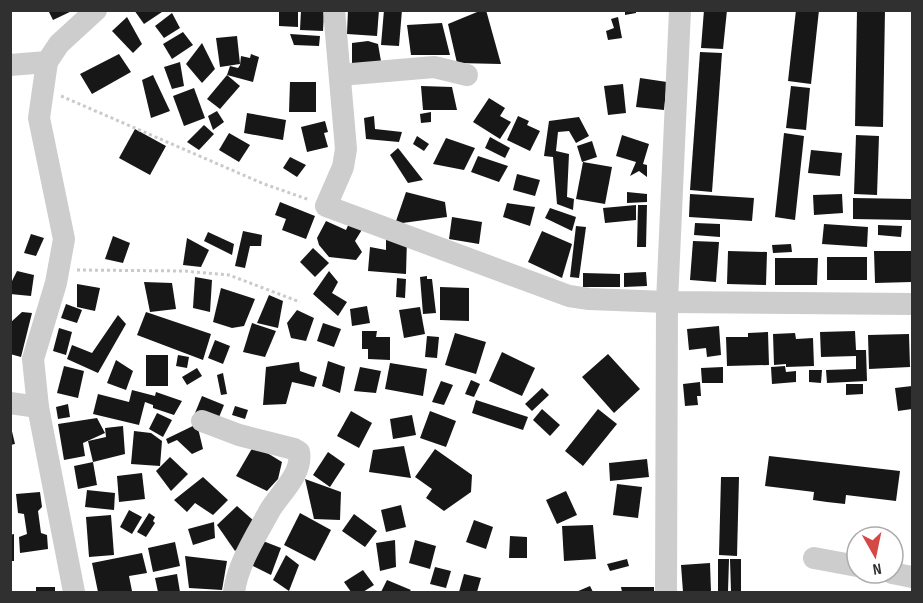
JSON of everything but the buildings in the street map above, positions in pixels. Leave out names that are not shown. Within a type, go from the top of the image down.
[{"type":"street","points":[[74,592],[38,407],[33,359],[64,239],[39,118],[47,62],[59,44],[96,10]]},
{"type":"street","points":[[334,10],[345,159],[326,206],[569,296],[667,302],[912,304]]},
{"type":"street","points":[[666,592],[667,302],[680,10]]},
{"type":"street","points":[[10,65],[47,62]]},
{"type":"street","points":[[340,75],[434,67],[467,75]]},
{"type":"street","points":[[10,403],[38,407]]},
{"type":"street","points":[[202,421],[231,433],[299,452],[296,472],[271,509],[244,560],[236,576],[234,592]]},
{"type":"street","points":[[814,558],[845,564]]},
{"type":"path","points":[[43,89],[264,184],[326,206]]},
{"type":"path","points":[[58,269],[229,274],[300,302]]}]
